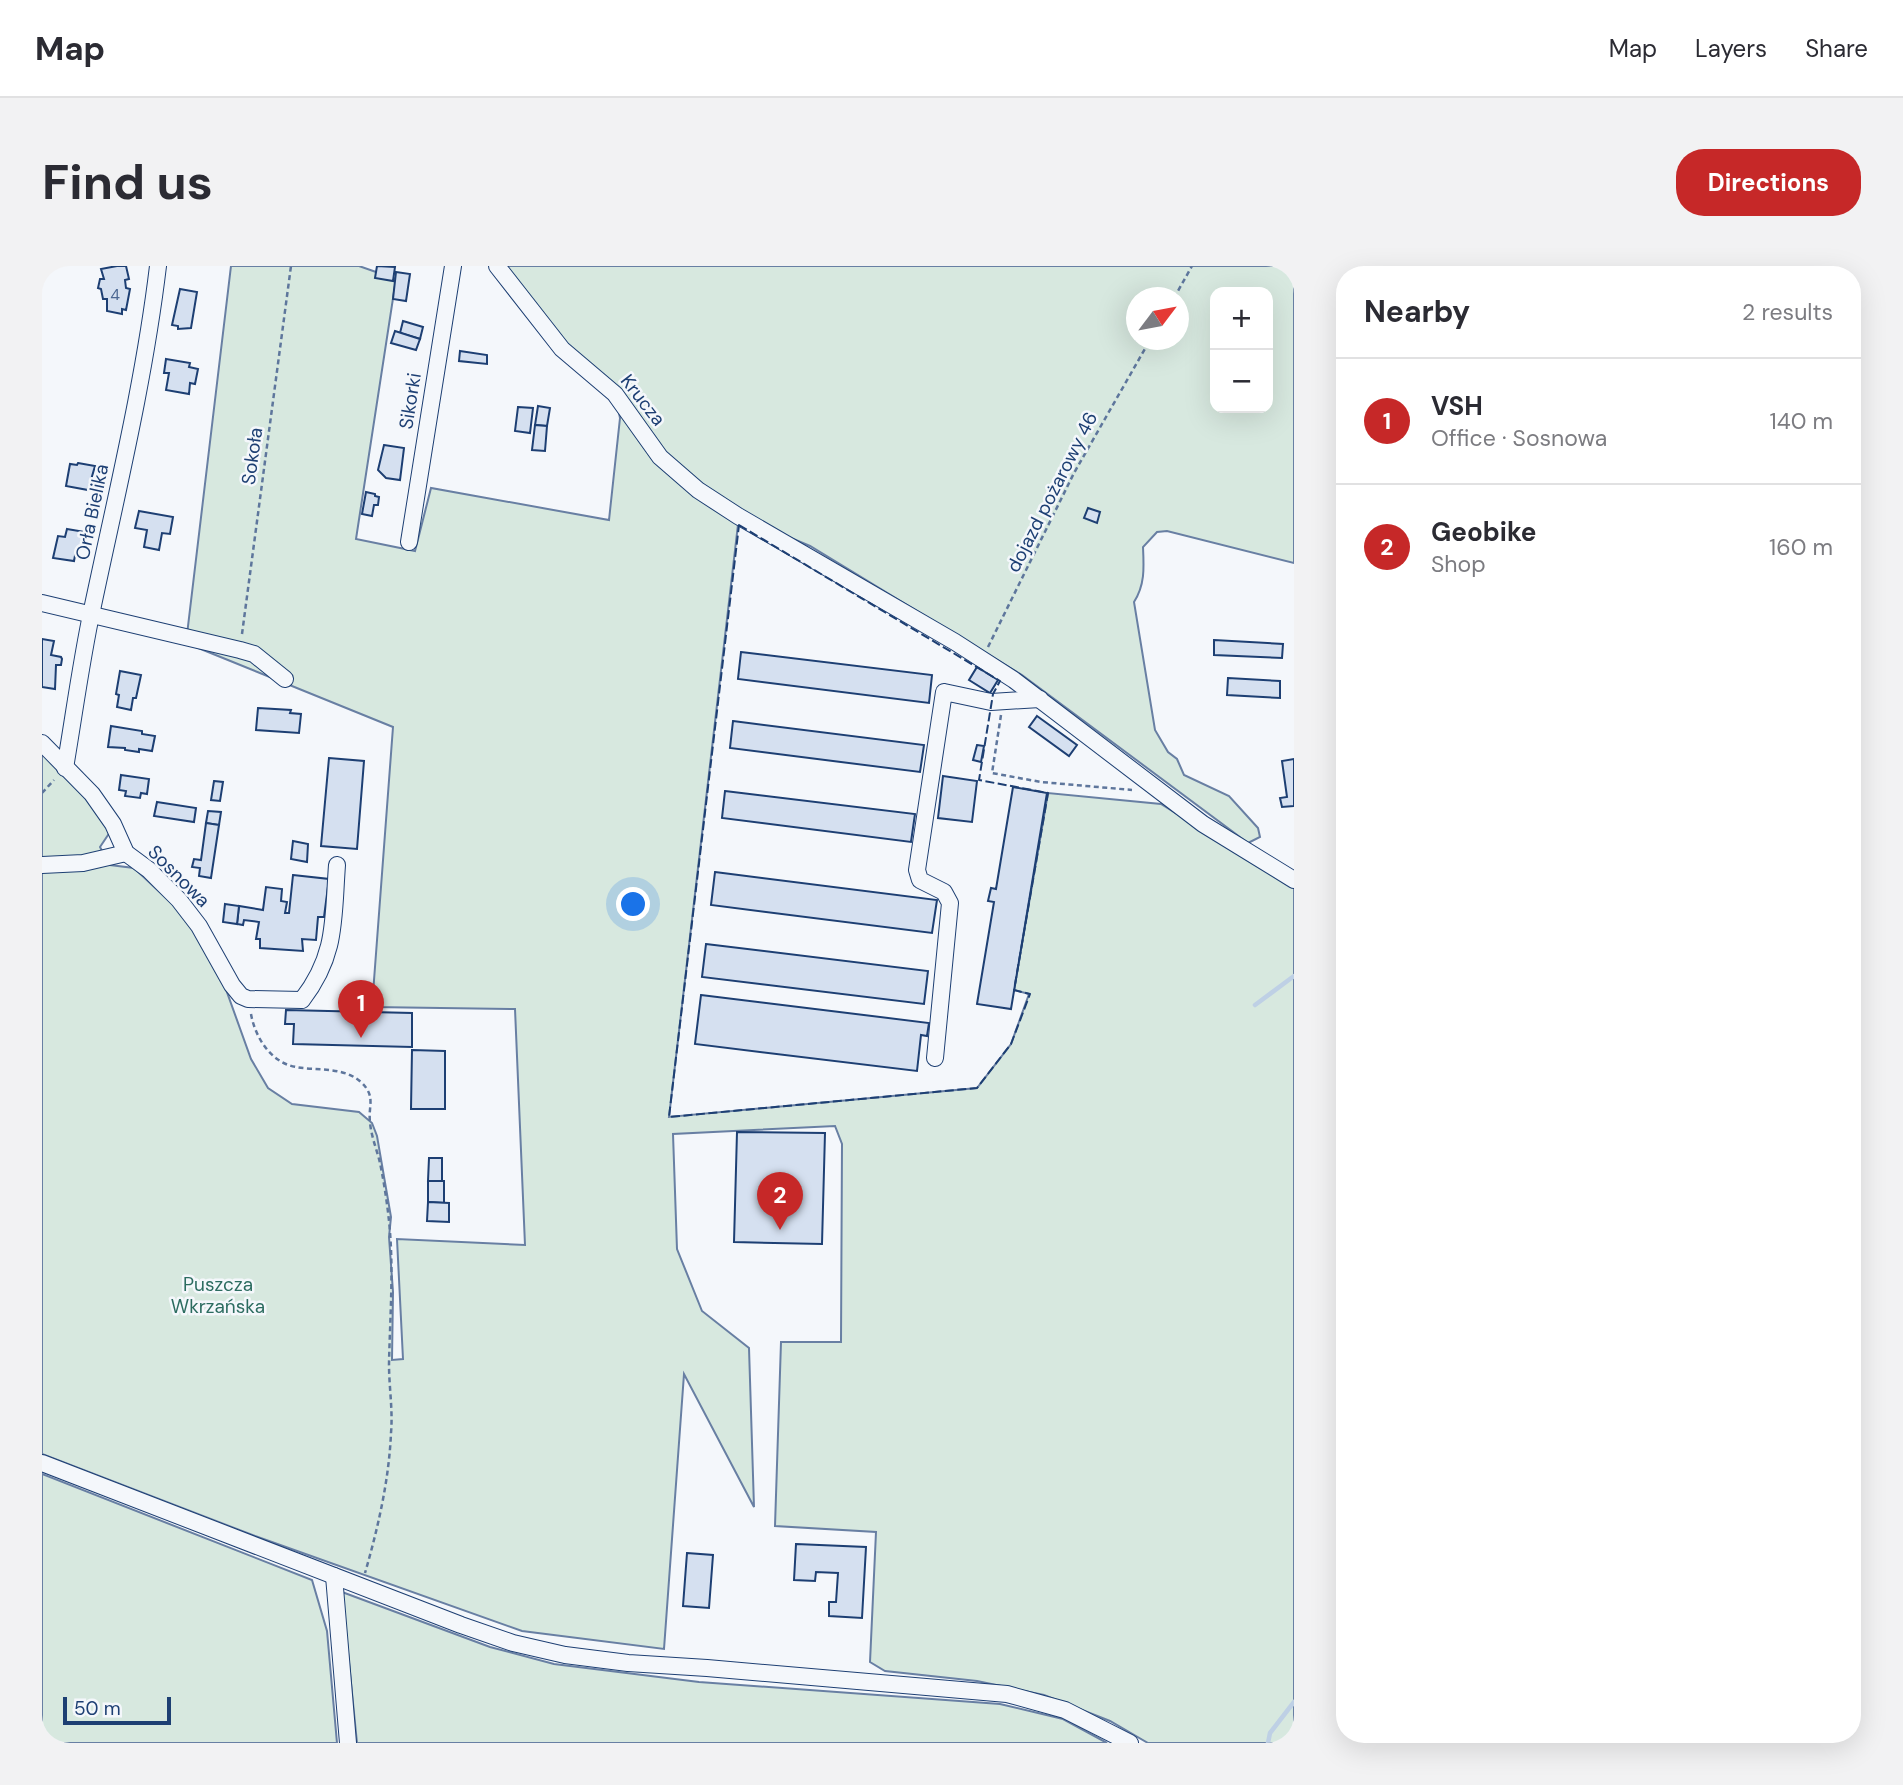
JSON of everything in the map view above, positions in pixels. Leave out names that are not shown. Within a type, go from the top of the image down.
[{"type":"street","name":"Orła Bielika","points":[[65,768],[91,614],[132,430],[150,330],[158,266]]},
{"type":"street","name":"Sikorki","points":[[409,542],[453,266]]},
{"type":"street","name":"Krucza","points":[[497,266],[562,349],[615,394],[660,457],[698,490],[982,659],[1040,699],[1203,824],[1294,880]]},
{"type":"street","points":[[42,603],[254,654],[285,679]]},
{"type":"street","points":[[935,1058],[950,903],[944,892],[920,880],[917,870],[944,692],[991,702],[1040,699]]},
{"type":"street","name":"Sosnowa","points":[[42,743],[92,794],[113,824],[126,853],[149,870],[179,900],[199,926],[232,985],[241,996],[248,999]]},
{"type":"street","points":[[42,865],[83,863],[126,853]]},
{"type":"street","points":[[248,999],[302,1000],[323,968],[332,941],[337,865]]},
{"type":"street","points":[[42,1463],[513,1643],[565,1655],[628,1663],[1007,1694],[1065,1710],[1130,1743]]},
{"type":"street","points":[[334,1576],[348,1743]]},
{"type":"path","name":"Sokoła","points":[[240,650],[291,266]]},
{"type":"path","points":[[1180,287],[1192,266]]},
{"type":"path","name":"dojazd pożarowy 46","points":[[982,659],[1074,473],[1144,350]]},
{"type":"path","points":[[1004,701],[992,773],[1041,782],[1133,790]]},
{"type":"path","points":[[42,793],[65,768]]},
{"type":"path","points":[[248,999],[252,1022],[262,1045],[294,1067],[327,1068],[360,1081],[372,1100],[369,1120],[389,1222],[391,1432],[376,1537],[361,1586]]},
{"type":"green space","name":"Puszcza Wkrzańska","points":[[231,266],[359,266],[396,279],[356,539],[415,551],[431,488],[609,520],[620,418],[615,394],[592,373],[497,266],[1294,266],[1294,563],[1167,531],[1157,532],[1143,547],[1142,583],[1134,602],[1155,730],[1168,752],[1177,759],[1184,775],[1229,796],[1258,828],[1260,837],[1248,843],[1022,675],[810,546],[739,516],[669,1117],[977,1088],[1011,1044],[1029,994],[1014,990],[1048,793],[1161,804],[1294,887],[1294,1743],[1148,1743],[1110,1721],[1044,1695],[977,1681],[885,1671],[870,1662],[876,1532],[775,1526],[781,1342],[841,1342],[842,1144],[835,1126],[673,1134],[677,1249],[702,1311],[749,1348],[754,1507],[684,1374],[664,1649],[522,1631],[255,1536],[42,1454],[42,747],[88,798],[110,832],[100,847],[110,865],[134,868],[181,912],[207,948],[224,984],[251,1059],[268,1088],[292,1104],[359,1112],[372,1123],[377,1136],[391,1217],[389,1237],[393,1292],[392,1360],[403,1359],[397,1239],[525,1245],[515,1009],[372,1007],[393,727],[186,643]]},
{"type":"green space","points":[[42,1474],[312,1580],[327,1631],[337,1743],[42,1743]]},
{"type":"green space","points":[[342,1592],[490,1647],[554,1664],[699,1682],[1000,1704],[1063,1719],[1107,1743],[357,1743]]},
{"type":"building","points":[[126,266],[129,279],[125,280],[126,288],[130,289],[126,310],[122,309],[122,314],[107,311],[107,299],[103,299],[101,289],[98,288],[100,279],[104,279],[101,269]]},
{"type":"building","points":[[377,266],[395,267],[393,281],[375,278]]},
{"type":"building","points":[[396,272],[410,274],[406,301],[393,299]]},
{"type":"building","points":[[180,289],[197,292],[191,328],[178,329],[178,326],[172,325]]},
{"type":"building","points":[[403,321],[423,327],[420,339],[400,333]]},
{"type":"building","points":[[395,331],[420,339],[416,350],[391,343]]},
{"type":"building","points":[[460,351],[487,355],[487,364],[459,361]]},
{"type":"building","points":[[166,359],[190,363],[189,367],[198,369],[195,384],[190,383],[189,394],[166,390],[169,373],[164,373]]},
{"type":"building","points":[[538,406],[550,408],[547,426],[535,425]]},
{"type":"building","points":[[518,407],[533,408],[530,433],[515,431]]},
{"type":"building","points":[[535,425],[547,426],[545,451],[532,450]]},
{"type":"building","points":[[384,445],[404,448],[400,480],[386,478],[378,470]]},
{"type":"building","points":[[70,464],[95,466],[88,490],[66,486]]},
{"type":"building","points":[[366,492],[379,497],[372,516],[362,514]]},
{"type":"building","points":[[1088,508],[1100,512],[1097,523],[1084,518]]},
{"type":"building","points":[[139,511],[173,517],[170,534],[162,533],[159,550],[144,547],[147,530],[135,528]]},
{"type":"building","points":[[67,529],[85,532],[74,561],[53,558],[58,536],[65,537]]},
{"type":"building","points":[[42,639],[54,641],[51,655],[62,659],[61,665],[56,665],[55,689],[42,687]]},
{"type":"building","points":[[1214,640],[1283,644],[1282,658],[1214,655]]},
{"type":"building","points":[[741,652],[932,675],[929,703],[738,679]]},
{"type":"building","points":[[977,667],[998,680],[990,693],[969,680]]},
{"type":"building","points":[[120,671],[141,675],[131,710],[117,707]]},
{"type":"building","points":[[1228,678],[1280,681],[1280,698],[1227,695]]},
{"type":"building","points":[[258,708],[291,710],[290,713],[301,714],[299,733],[256,730]]},
{"type":"building","points":[[1037,716],[1077,745],[1069,756],[1029,727]]},
{"type":"building","points":[[733,721],[924,745],[920,772],[730,748]]},
{"type":"building","points":[[111,726],[155,736],[152,751],[139,749],[139,752],[108,747]]},
{"type":"building","points":[[977,745],[984,746],[981,762],[973,760]]},
{"type":"building","points":[[329,758],[364,761],[357,849],[321,846]]},
{"type":"building","points":[[1294,759],[1294,806],[1282,807],[1280,798],[1287,797],[1282,761]]},
{"type":"building","points":[[121,775],[149,779],[147,794],[141,793],[140,798],[125,796],[126,791],[119,790]]},
{"type":"building","points":[[943,776],[977,781],[972,822],[938,818]]},
{"type":"building","points":[[214,781],[223,782],[220,801],[211,800]]},
{"type":"building","points":[[1013,787],[1047,793],[1011,1009],[977,1004],[994,902],[988,901],[991,888],[996,889]]},
{"type":"building","points":[[725,791],[915,814],[911,842],[722,818]]},
{"type":"building","points":[[157,802],[196,808],[194,822],[154,816]]},
{"type":"building","points":[[208,811],[221,812],[219,825],[206,823]]},
{"type":"building","points":[[206,823],[219,825],[211,878],[199,876],[200,868],[192,867],[194,859],[201,860]]},
{"type":"building","points":[[293,841],[308,844],[307,862],[291,859]]},
{"type":"building","points":[[715,872],[937,900],[932,933],[711,905]]},
{"type":"building","points":[[293,875],[329,879],[324,917],[318,917],[316,940],[302,939],[303,951],[260,948],[260,939],[256,939],[259,922],[244,920],[243,925],[237,924],[239,906],[263,910],[266,887],[282,889],[281,901],[287,902],[285,913],[289,913]]},
{"type":"building","points":[[225,904],[239,906],[237,924],[223,922]]},
{"type":"building","points":[[706,944],[928,971],[924,1004],[702,977]]},
{"type":"building","points":[[701,995],[929,1023],[927,1036],[921,1035],[917,1071],[695,1044]]},
{"type":"building","points":[[286,1010],[412,1013],[412,1047],[293,1044],[294,1024],[285,1024]]},
{"type":"building","points":[[412,1050],[445,1051],[445,1109],[411,1109]]},
{"type":"building","points":[[737,1132],[825,1133],[822,1244],[734,1242]]},
{"type":"building","points":[[429,1158],[442,1158],[442,1181],[428,1181]]},
{"type":"building","points":[[428,1181],[444,1181],[444,1203],[428,1202]]},
{"type":"building","points":[[428,1202],[449,1203],[449,1222],[427,1221]]},
{"type":"building","points":[[796,1544],[866,1547],[862,1618],[829,1616],[829,1602],[836,1602],[838,1573],[816,1572],[815,1581],[794,1580]]},
{"type":"building","points":[[687,1553],[713,1555],[709,1608],[683,1606]]},
{"type":"waterway","points":[[1255,1005],[1294,976]]},
{"type":"waterway","points":[[1268,1743],[1270,1733],[1294,1702]]},
{"type":"fence","points":[[739,525],[1000,681],[993,694],[979,780],[1048,793],[1014,990],[1030,994],[1011,1044],[977,1088],[669,1117],[739,525]]},
{"type":"place","name":"VSH","points":[[361,1038]]},
{"type":"place","name":"Geobike","points":[[780,1230]]}]
